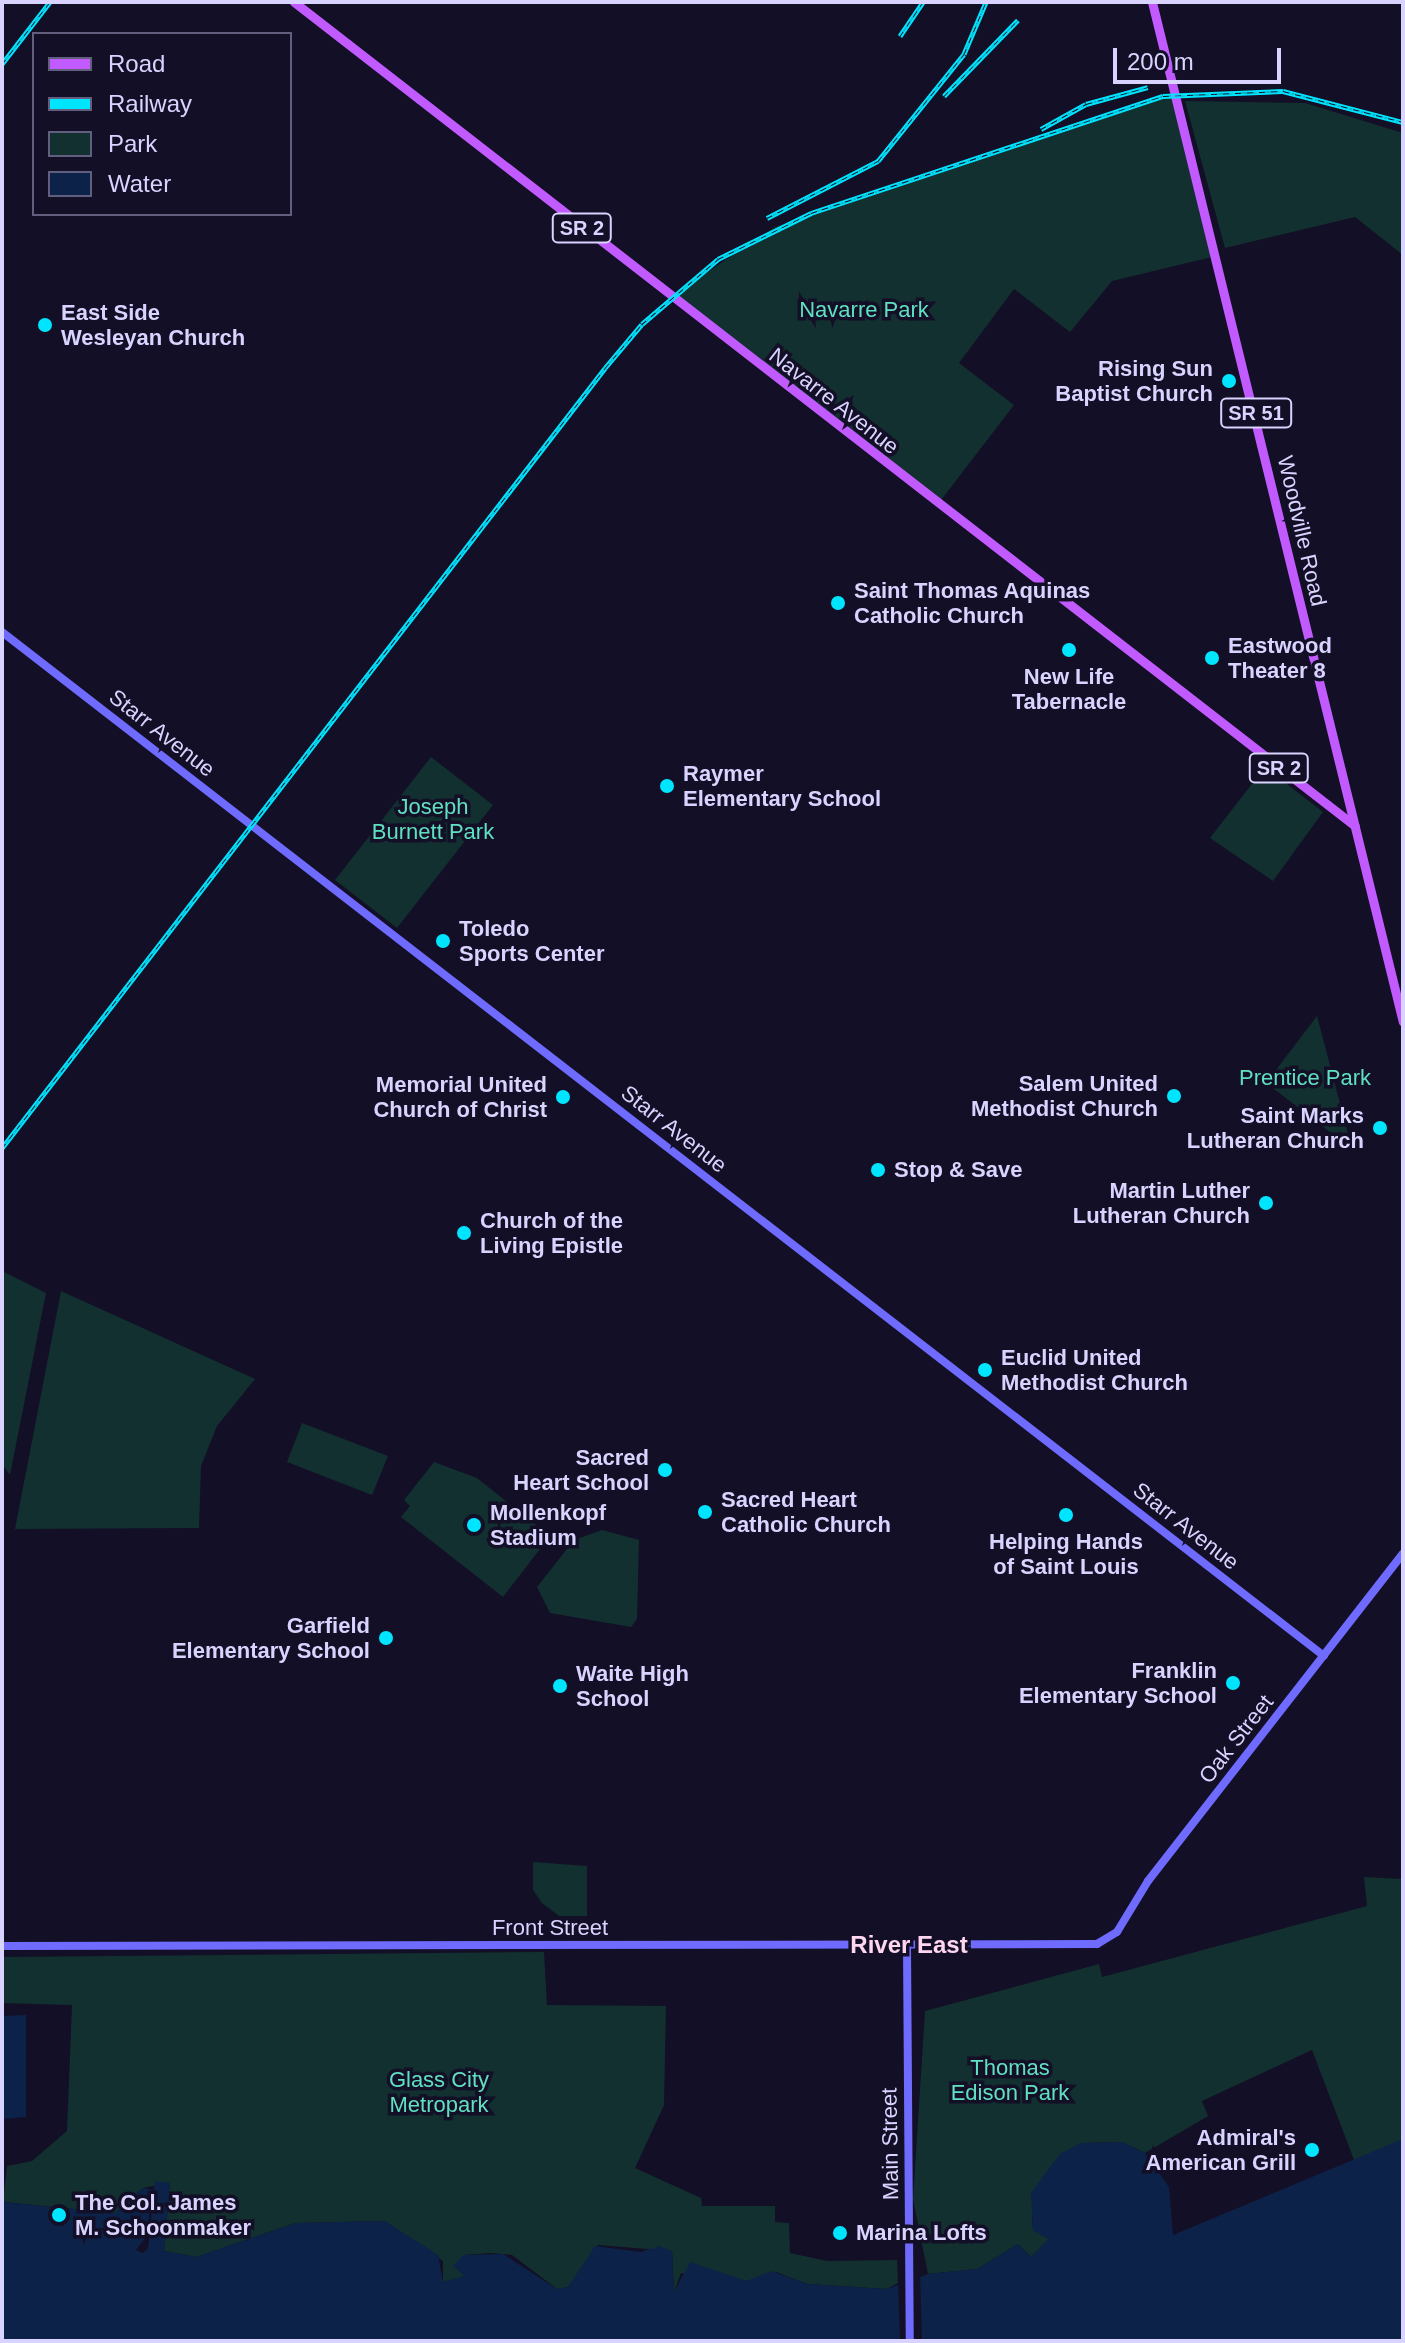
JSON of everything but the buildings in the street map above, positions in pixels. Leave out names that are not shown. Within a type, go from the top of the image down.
[{"type":"main road","name":"Navarre Avenue","points":[[294,2],[1355,826]]},
{"type":"main road","name":"Woodville Road","points":[[1152,2],[1403,1022]]},
{"type":"main road","name":"Starr Avenue","points":[[2,632],[1324,1656]]},
{"type":"main road","name":"Oak Street","points":[[1097,1944],[1117,1932],[1148,1881],[1403,1554]]},
{"type":"main road","name":"Front Street","points":[[2,1946],[1097,1944]]},
{"type":"main road","name":"Main Street","points":[[907,1946],[910,2341]]},
{"type":"green space","name":"Navarre Park","points":[[1174,94],[1216,256],[1112,281],[1070,332],[1014,289],[959,363],[1014,405],[938,504],[670,297],[775,227]]},
{"type":"green space","points":[[1185,101],[1305,103],[1403,133],[1403,255],[1355,217],[1225,248]]},
{"type":"green space","name":"Joseph Burnett Park","points":[[431,757],[493,805],[397,928],[335,880]]},
{"type":"green space","points":[[1265,767],[1323,812],[1273,881],[1210,838]]},
{"type":"green space","name":"Prentice Park","points":[[1317,1016],[1352,1149],[1266,1083]]},
{"type":"green space","points":[[2,1271],[46,1293],[10,1475],[2,1464]]},
{"type":"green space","points":[[61,1291],[255,1379],[217,1426],[201,1466],[199,1528],[15,1529]]},
{"type":"green space","points":[[302,1423],[388,1456],[372,1495],[287,1462]]},
{"type":"green space","name":"Mollenkopf Stadium","points":[[434,1462],[477,1478],[550,1536],[503,1597],[401,1517],[410,1506],[404,1500]]},
{"type":"green space","points":[[602,1530],[639,1540],[637,1619],[631,1627],[550,1613],[537,1587],[574,1540]]},
{"type":"green space","points":[[533,1862],[587,1866],[587,1916],[559,1916],[542,1903],[533,1890]]},
{"type":"green space","name":"Thomas Edison Park","points":[[1364,1877],[1403,1879],[1403,2139],[1356,2165],[1312,2050],[1202,2101],[1208,2116],[1145,2153],[1122,2142],[1081,2143],[1048,2175],[1032,2218],[1033,2229],[1049,2239],[1031,2257],[1018,2244],[977,2269],[928,2274],[913,2199],[925,2011],[1099,1964],[1102,1977],[1367,1906]]},
{"type":"green space","name":"Glass City Metropark","points":[[544,1952],[547,2005],[666,2006],[664,2105],[635,2168],[701,2198],[702,2206],[775,2206],[775,2222],[789,2223],[790,2253],[827,2261],[897,2260],[898,2283],[887,2289],[807,2284],[776,2272],[747,2281],[681,2273],[674,2292],[672,2251],[598,2245],[568,2287],[557,2289],[512,2255],[491,2253],[463,2255],[465,2276],[443,2282],[443,2261],[385,2221],[296,2223],[196,2257],[164,2251],[170,2183],[143,2188],[115,2213],[3,2202],[7,2166],[32,2161],[67,2131],[72,2005],[2,2003],[2,1957]]},
{"type":"water","points":[[26,2015],[26,2117],[2,2119],[2,2016]]},
{"type":"water","points":[[1403,2139],[1403,2341],[2,2341],[2,2202],[115,2213],[143,2188],[153,2190],[146,2237],[136,2250],[143,2253],[148,2248],[155,2181],[170,2183],[164,2251],[196,2257],[296,2223],[385,2221],[438,2255],[443,2282],[464,2276],[453,2266],[463,2255],[503,2254],[557,2289],[568,2287],[595,2246],[641,2252],[659,2246],[672,2251],[674,2292],[690,2262],[747,2281],[771,2271],[807,2284],[887,2289],[928,2274],[977,2269],[1018,2244],[1031,2257],[1049,2239],[1033,2230],[1031,2193],[1060,2154],[1081,2143],[1122,2142],[1145,2153],[1169,2187],[1173,2235]]},
{"type":"pier","points":[[920,2272],[922,2341],[900,2341],[898,2279]]},
{"type":"railway","points":[[2,64],[50,2]]},
{"type":"railway","points":[[900,36],[923,2]]},
{"type":"railway","points":[[767,218],[878,161],[964,54],[986,2]]},
{"type":"railway","points":[[944,96],[1018,20]]},
{"type":"railway","points":[[1041,129],[1086,104],[1148,87]]},
{"type":"railway","points":[[2,1148],[605,368],[642,324],[718,259],[811,213],[1163,96],[1283,91],[1403,122]]},
{"type":"place","name":"East Side Wesleyan Church","points":[[45,325]]},
{"type":"place","name":"Rising Sun Baptist Church","points":[[1229,381]]},
{"type":"place","name":"Saint Thomas Aquinas Catholic Church","points":[[838,603]]},
{"type":"place","name":"New Life Tabernacle","points":[[1069,650]]},
{"type":"place","name":"Eastwood Theater 8","points":[[1212,658]]},
{"type":"place","name":"Raymer Elementary School","points":[[667,786]]},
{"type":"place","name":"Toledo Sports Center","points":[[443,941]]},
{"type":"place","name":"Salem United Methodist Church","points":[[1174,1096]]},
{"type":"place","name":"Memorial United Church of Christ","points":[[563,1097]]},
{"type":"place","name":"Saint Marks Lutheran Church","points":[[1380,1128]]},
{"type":"place","name":"Stop & Save","points":[[878,1170]]},
{"type":"place","name":"Martin Luther Lutheran Church","points":[[1266,1203]]},
{"type":"place","name":"Church of the Living Epistle","points":[[464,1233]]},
{"type":"place","name":"Euclid United Methodist Church","points":[[985,1370]]},
{"type":"place","name":"Sacred Heart School","points":[[665,1470]]},
{"type":"place","name":"Sacred Heart Catholic Church","points":[[705,1512]]},
{"type":"place","name":"Helping Hands of Saint Louis","points":[[1066,1515]]},
{"type":"place","name":"Mollenkopf Stadium","points":[[474,1525]]},
{"type":"place","name":"Garfield Elementary School","points":[[386,1638]]},
{"type":"place","name":"Franklin Elementary School","points":[[1233,1683]]},
{"type":"place","name":"Waite High School","points":[[560,1686]]},
{"type":"place","name":"Admiral's American Grill","points":[[1312,2150]]},
{"type":"place","name":"The Col. James M. Schoonmaker","points":[[59,2215]]},
{"type":"place","name":"Marina Lofts","points":[[840,2233]]},
{"type":"district","name":"River East","points":[[909,1945]]}]
